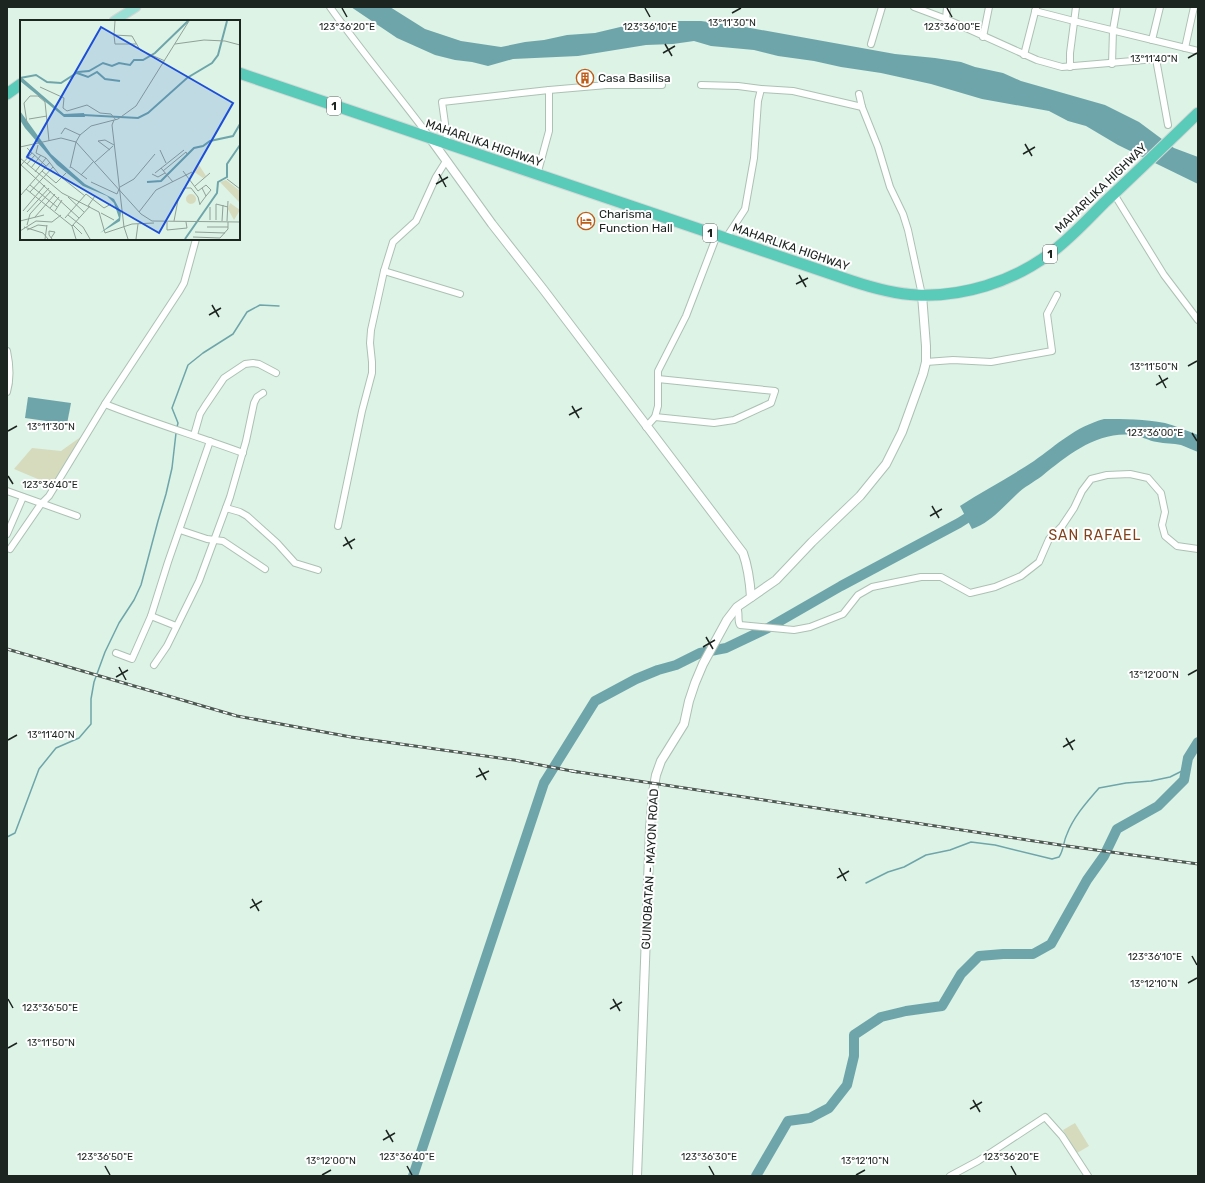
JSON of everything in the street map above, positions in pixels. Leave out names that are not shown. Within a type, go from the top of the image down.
[{"type":"highway","name":"MAHARLIKA HIGHWAY","points":[[240,73],[866,286],[922,295],[947,294],[972,290],[995,283],[1042,260],[1062,244],[1198,113]]},
{"type":"highway","points":[[7,94],[20,85]]},
{"type":"main road","points":[[116,20],[136,7]]},
{"type":"main road","points":[[430,138],[492,224],[743,553],[749,575],[751,597]]},
{"type":"main road","name":"GUINOBATAN - MAYON ROAD","points":[[637,1176],[650,828],[656,775],[661,761],[684,724],[689,701],[703,664],[727,620],[737,607],[776,580],[812,542],[860,496],[886,464],[902,432],[926,362],[922,295]]},
{"type":"street","points":[[330,7],[381,75],[399,95],[430,138]]},
{"type":"street","points":[[871,44],[882,7]]},
{"type":"street","points":[[914,7],[946,19],[1024,55],[1052,64],[1070,67],[1156,60],[1168,125]]},
{"type":"street","points":[[946,19],[947,7]]},
{"type":"street","points":[[983,37],[989,7]]},
{"type":"street","points":[[1070,67],[1070,53],[1076,7]]},
{"type":"street","points":[[1112,64],[1113,30],[1117,7]]},
{"type":"street","points":[[1152,40],[1160,7]]},
{"type":"street","points":[[1185,48],[1194,7]]},
{"type":"street","points":[[1024,55],[1036,9],[1074,21],[1198,51]]},
{"type":"street","points":[[448,144],[442,102],[607,85],[662,85]]},
{"type":"street","points":[[701,85],[738,86],[793,91],[862,107]]},
{"type":"street","points":[[646,427],[655,417],[658,406],[658,370],[686,316],[721,237],[745,209],[754,158],[758,101],[761,89]]},
{"type":"street","points":[[537,175],[549,131],[549,90]]},
{"type":"street","points":[[859,94],[862,107],[878,147],[890,187],[903,214],[908,230],[922,295]]},
{"type":"street","points":[[338,526],[362,411],[372,373],[370,343],[371,330],[384,271],[393,242],[416,221],[436,177],[446,161]]},
{"type":"street","points":[[1114,194],[1164,275],[1198,320]]},
{"type":"street","points":[[10,549],[41,504],[49,496],[105,404],[180,290],[184,283],[196,240]]},
{"type":"street","points":[[384,271],[460,294]]},
{"type":"street","points":[[926,362],[953,360],[991,362],[1052,351],[1047,314],[1057,295]]},
{"type":"street","points":[[7,351],[10,367],[7,392]]},
{"type":"street","points":[[194,435],[205,406],[224,378],[245,364],[253,363],[259,364],[276,373]]},
{"type":"street","points":[[655,417],[714,423],[734,420],[771,403],[774,391],[658,379]]},
{"type":"street","points":[[154,666],[167,646],[199,581],[230,497],[254,403],[257,397],[263,393]]},
{"type":"street","points":[[105,404],[139,418],[194,435],[242,453]]},
{"type":"street","points":[[116,653],[132,659],[151,616],[210,441]]},
{"type":"street","points":[[737,607],[739,611],[738,620],[740,625],[794,630],[810,627],[843,614],[858,595],[872,587],[920,577],[941,577],[970,593],[995,587],[1021,576],[1039,562],[1049,539],[1062,526],[1074,508],[1082,491],[1092,479],[1107,475],[1130,474],[1148,478],[1161,493],[1165,512],[1162,525],[1165,536],[1177,546],[1198,549]]},
{"type":"street","points":[[7,491],[77,516]]},
{"type":"street","points":[[7,534],[23,497]]},
{"type":"street","points":[[226,508],[240,512],[247,516],[277,543],[295,563],[318,570]]},
{"type":"street","points":[[180,530],[207,539],[223,541],[265,569]]},
{"type":"street","points":[[151,616],[176,626]]},
{"type":"street","points":[[950,1176],[978,1161],[1044,1117],[1062,1136],[1088,1176]]},
{"type":"green space","points":[[82,436],[52,485],[14,469],[32,448],[61,451]]},
{"type":"green space","points":[[1075,1123],[1089,1146],[1077,1153],[1063,1130]]},
{"type":"water","points":[[351,7],[390,7],[425,29],[461,41],[501,47],[567,35],[595,33],[637,23],[701,21],[745,27],[895,54],[961,62],[975,67],[1003,73],[1021,81],[1105,105],[1139,122],[1174,148],[1198,157],[1198,184],[1118,145],[1086,126],[1068,121],[1049,111],[982,99],[931,84],[881,73],[778,56],[754,50],[711,46],[694,41],[673,44],[646,45],[578,56],[513,59],[488,66],[435,55],[397,38]]},
{"type":"water","points":[[28,397],[71,403],[67,424],[25,418]]},
{"type":"water","points":[[1104,419],[1127,419],[1165,423],[1198,435],[1198,452],[1181,445],[1163,443],[1133,435],[1107,437],[1095,441],[1062,460],[1020,491],[985,523],[972,529],[960,506],[978,494],[1016,473],[1075,431]]},
{"type":"waterway","points":[[177,427],[178,423],[172,408],[188,365],[203,353],[233,334],[247,312],[260,305],[279,306]]},
{"type":"waterway","points":[[7,837],[15,833],[39,769],[56,748],[79,738],[91,724],[91,699],[94,682],[105,652],[119,623],[134,600],[141,585],[172,468],[176,433]]},
{"type":"waterway","points":[[413,1176],[544,783],[595,701],[636,679],[658,670],[676,665],[700,653],[726,648],[768,628],[841,586],[959,523],[978,511]]},
{"type":"waterway","points":[[756,1176],[788,1121],[810,1118],[829,1108],[847,1085],[854,1056],[854,1035],[881,1017],[906,1011],[942,1006],[961,974],[979,956],[1033,954],[1051,944],[1087,880],[1104,856],[1117,829],[1158,806],[1184,780],[1188,758],[1198,742]]},
{"type":"waterway","points":[[866,883],[888,872],[904,867],[926,855],[950,850],[971,842],[995,845],[1052,859],[1059,857],[1073,821],[1099,788],[1170,777],[1186,769]]},
{"type":"railway","points":[[7,649],[237,716],[351,737],[514,760],[577,772]]},
{"type":"railway","points":[[572,771],[1067,846],[1198,864]]},
{"type":"place","name":"Casa Basilisa","points":[[585,78]]},
{"type":"place","name":"Charisma Function Hall","points":[[586,221]]},
{"type":"district","name":"SAN RAFAEL","points":[[1095,535]]}]
